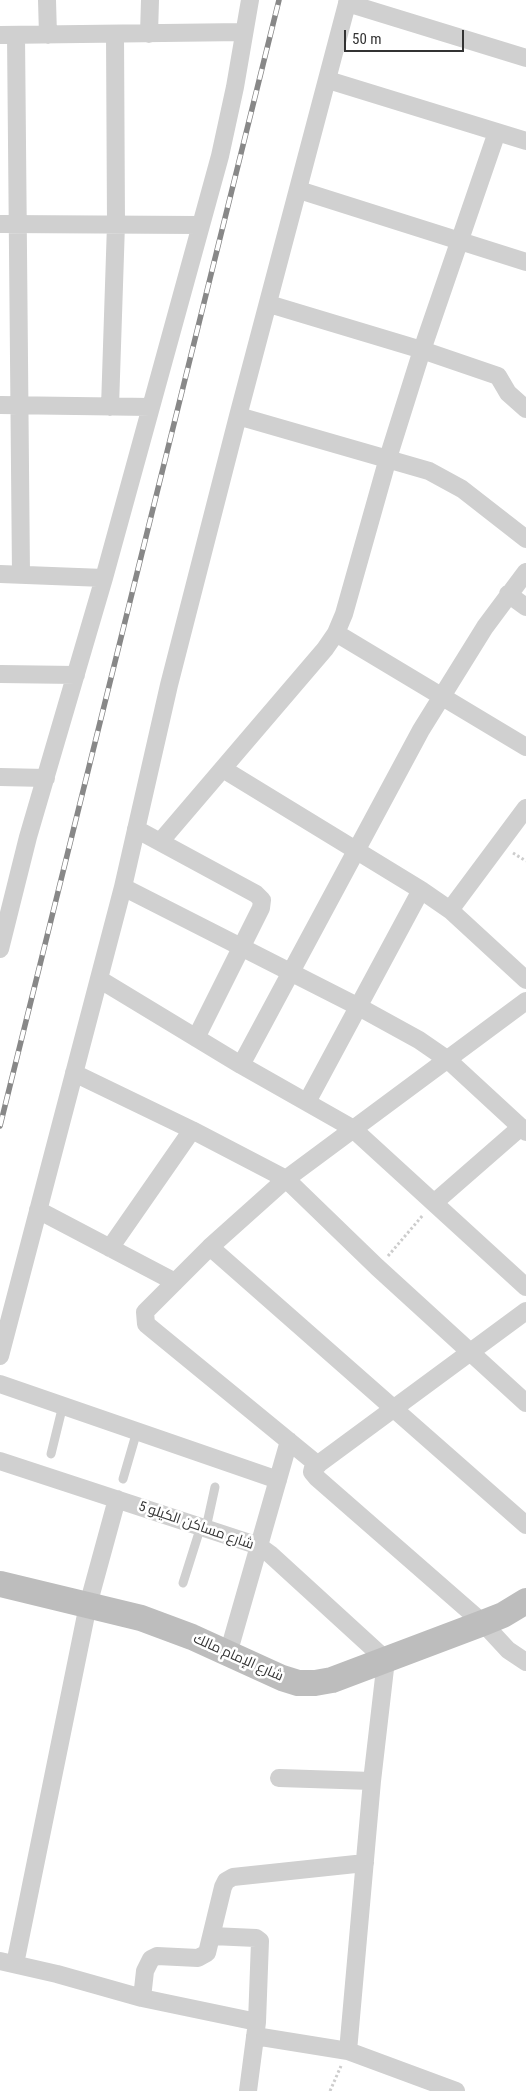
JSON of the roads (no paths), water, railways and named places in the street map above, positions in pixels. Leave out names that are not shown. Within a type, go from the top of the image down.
[{"type":"street","points":[[47,0],[48,35]]},
{"type":"street","points":[[149,34],[150,0]]},
{"type":"street","points":[[0,950],[13,894],[104,578],[234,96],[250,0]]},
{"type":"street","points":[[0,1356],[123,887],[169,685],[238,416],[348,1],[526,58]]},
{"type":"street","points":[[21,574],[20,406],[9,224],[8,35],[244,32]]},
{"type":"street","points":[[110,406],[116,224],[115,34]]},
{"type":"street","points":[[328,80],[526,141]]},
{"type":"street","points":[[160,842],[325,649],[336,633],[344,614],[388,458],[422,350],[497,132]]},
{"type":"street","points":[[299,190],[526,262]]},
{"type":"street","points":[[9,224],[200,225]]},
{"type":"street","points":[[269,304],[422,350],[498,376],[508,393],[526,409]]},
{"type":"street","points":[[0,405],[151,407]]},
{"type":"street","points":[[238,416],[388,458],[445,478],[526,539]]},
{"type":"street","points":[[241,1065],[356,850],[442,696],[508,594],[526,572]]},
{"type":"street","points":[[0,574],[104,578]]},
{"type":"street","points":[[508,594],[526,607]]},
{"type":"street","points":[[336,633],[526,747]]},
{"type":"street","points":[[0,674],[76,676]]},
{"type":"street","points":[[224,768],[421,890],[450,910],[526,980]]},
{"type":"street","points":[[0,778],[46,778]]},
{"type":"street","points":[[450,910],[526,808]]},
{"type":"street","points":[[136,829],[260,897],[262,900],[261,908],[196,1038]]},
{"type":"street","points":[[123,887],[359,1007],[419,1040],[448,1060],[523,1129],[435,1202]]},
{"type":"street","points":[[307,1102],[421,890]]},
{"type":"street","points":[[99,979],[241,1065],[352,1128],[526,1286]]},
{"type":"street","points":[[318,1465],[146,1324],[145,1312],[210,1247],[286,1179],[352,1128],[448,1060],[526,1001]]},
{"type":"street","points":[[74,1073],[192,1130],[286,1179],[377,1267],[526,1403]]},
{"type":"street","points":[[110,1248],[192,1130]]},
{"type":"street","points":[[38,1210],[175,1282]]},
{"type":"street","points":[[210,1247],[526,1525]]},
{"type":"street","points":[[526,1311],[318,1465],[312,1472],[483,1623],[508,1650],[526,1662]]},
{"type":"street","points":[[0,1384],[278,1480]]},
{"type":"street","points":[[228,1654],[289,1441]]},
{"type":"street","name":"شارع مساكن الكيلو 5","points":[[0,1461],[259,1546],[386,1660]]},
{"type":"street","points":[[117,1499],[88,1605],[7,1963],[348,2052],[456,2091]]},
{"type":"street","name":"شارع الإمام مالك","points":[[0,1584],[88,1605],[167,1627],[282,1678],[298,1683],[315,1684],[332,1680],[483,1623],[503,1615],[526,1601]]},
{"type":"street","points":[[348,2052],[372,1781],[386,1660]]},
{"type":"street","points":[[279,1778],[372,1781]]},
{"type":"street","points":[[142,1998],[145,1971],[151,1959],[158,1956],[202,1957],[209,1950],[226,1881],[233,1877],[365,1864]]},
{"type":"street","points":[[212,1936],[253,1938],[260,1941],[256,2029],[248,2091]]},
{"type":"lane","points":[[51,1454],[63,1405]]},
{"type":"lane","points":[[122,1479],[137,1431]]},
{"type":"lane","points":[[183,1583],[204,1527],[215,1488]]},
{"type":"railway","points":[[0,1126],[279,0]]}]
